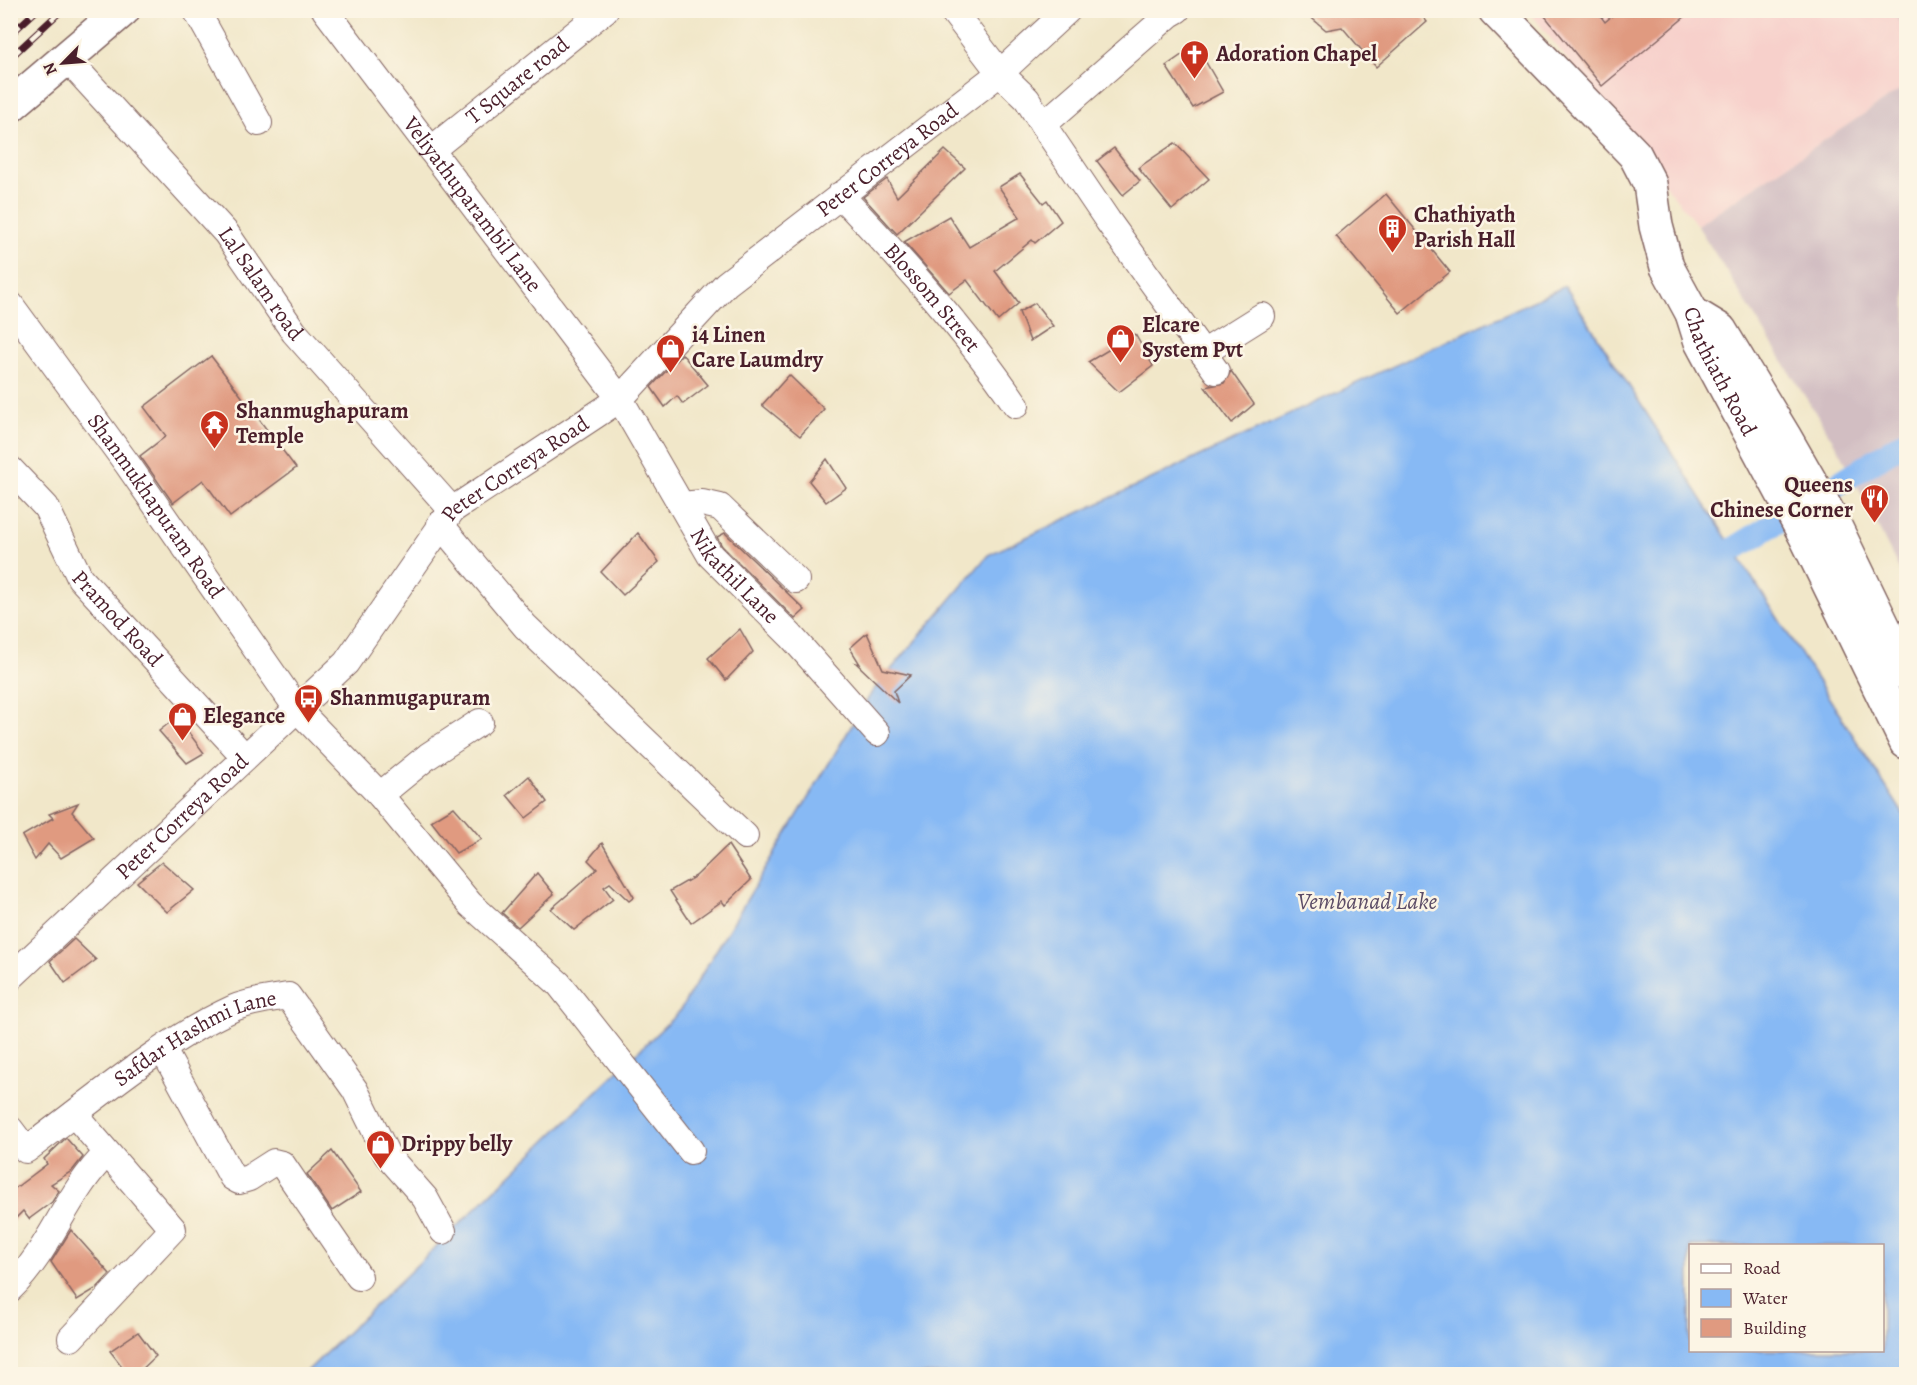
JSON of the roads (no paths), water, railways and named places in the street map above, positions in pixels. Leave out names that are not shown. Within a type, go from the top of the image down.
[{"type":"main road","points":[[10,106],[123,10]]},
{"type":"main road","name":"Chathiath Road","points":[[1495,10],[1635,155],[1650,184],[1656,226],[1667,267],[1692,314],[1701,342],[1714,369],[1782,437],[1789,473],[1832,540],[1906,673]]},
{"type":"main road","name":"Chathiath Road","points":[[1832,540],[1906,742]]},
{"type":"street","points":[[196,10],[259,123]]},
{"type":"street","name":"Veliyathuparambil Lane","points":[[325,10],[620,399]]},
{"type":"street","name":"T Square road","points":[[431,150],[605,10]]},
{"type":"street","points":[[952,10],[1000,73],[1026,99],[1108,221],[1209,362],[1262,316]]},
{"type":"street","name":"Peter Correya Road","points":[[10,978],[244,756],[298,710],[346,663],[446,517],[620,399],[726,284],[1000,73],[1068,10]]},
{"type":"street","points":[[1043,125],[1177,10]]},
{"type":"street","name":"Lal Salam road","points":[[67,59],[226,233],[294,332],[446,517],[525,626],[745,836]]},
{"type":"street","name":"Blossom Street","points":[[840,195],[900,258],[989,365],[1016,405]]},
{"type":"street","name":"Shanmukhapuram Road","points":[[10,304],[115,447],[298,710],[380,795],[470,904],[559,984],[692,1151]]},
{"type":"street","name":"Nikathil Lane","points":[[620,399],[710,555],[791,636],[877,733]]},
{"type":"street","name":"Pramod Road","points":[[10,469],[46,507],[80,578],[244,756]]},
{"type":"street","points":[[682,505],[702,503],[720,507],[796,580]]},
{"type":"street","points":[[380,795],[428,756],[480,722]]},
{"type":"street","name":"Safdar Hashmi Lane","points":[[10,1129],[18,1157],[163,1050],[236,1007],[288,996],[355,1090],[387,1155],[425,1198],[442,1231]]},
{"type":"street","points":[[163,1050],[232,1177],[239,1181],[249,1179],[274,1162],[282,1164],[359,1277]]},
{"type":"street","points":[[71,1338],[172,1229],[74,1114]]},
{"type":"street","points":[[10,1289],[31,1268],[61,1221],[72,1196],[93,1166],[107,1153]]},
{"type":"water","name":"Vembanad Lake","points":[[1565,286],[1906,818],[1906,1374],[304,1374],[679,1012],[872,692],[988,555]]},
{"type":"waterway","points":[[1734,549],[1906,441]]},
{"type":"railway","points":[[10,35],[37,10]]},
{"type":"railway","points":[[10,58],[62,10]]},
{"type":"place","name":"Adoration Chapel","points":[[1195,80]]},
{"type":"place","name":"Chathiyath Parish Hall","points":[[1393,254]]},
{"type":"place","name":"Elcare System Pvt","points":[[1121,364]]},
{"type":"place","name":"i4 Linen Care Laumdry","points":[[671,374]]},
{"type":"place","name":"Shanmughapuram Temple","points":[[215,450]]},
{"type":"place","name":"Queens Chinese Corner","points":[[1874,524]]},
{"type":"place","name":"Shanmugapuram","points":[[309,724]]},
{"type":"place","name":"Elegance","points":[[182,742]]},
{"type":"place","name":"Drippy belly","points":[[380,1170]]}]
